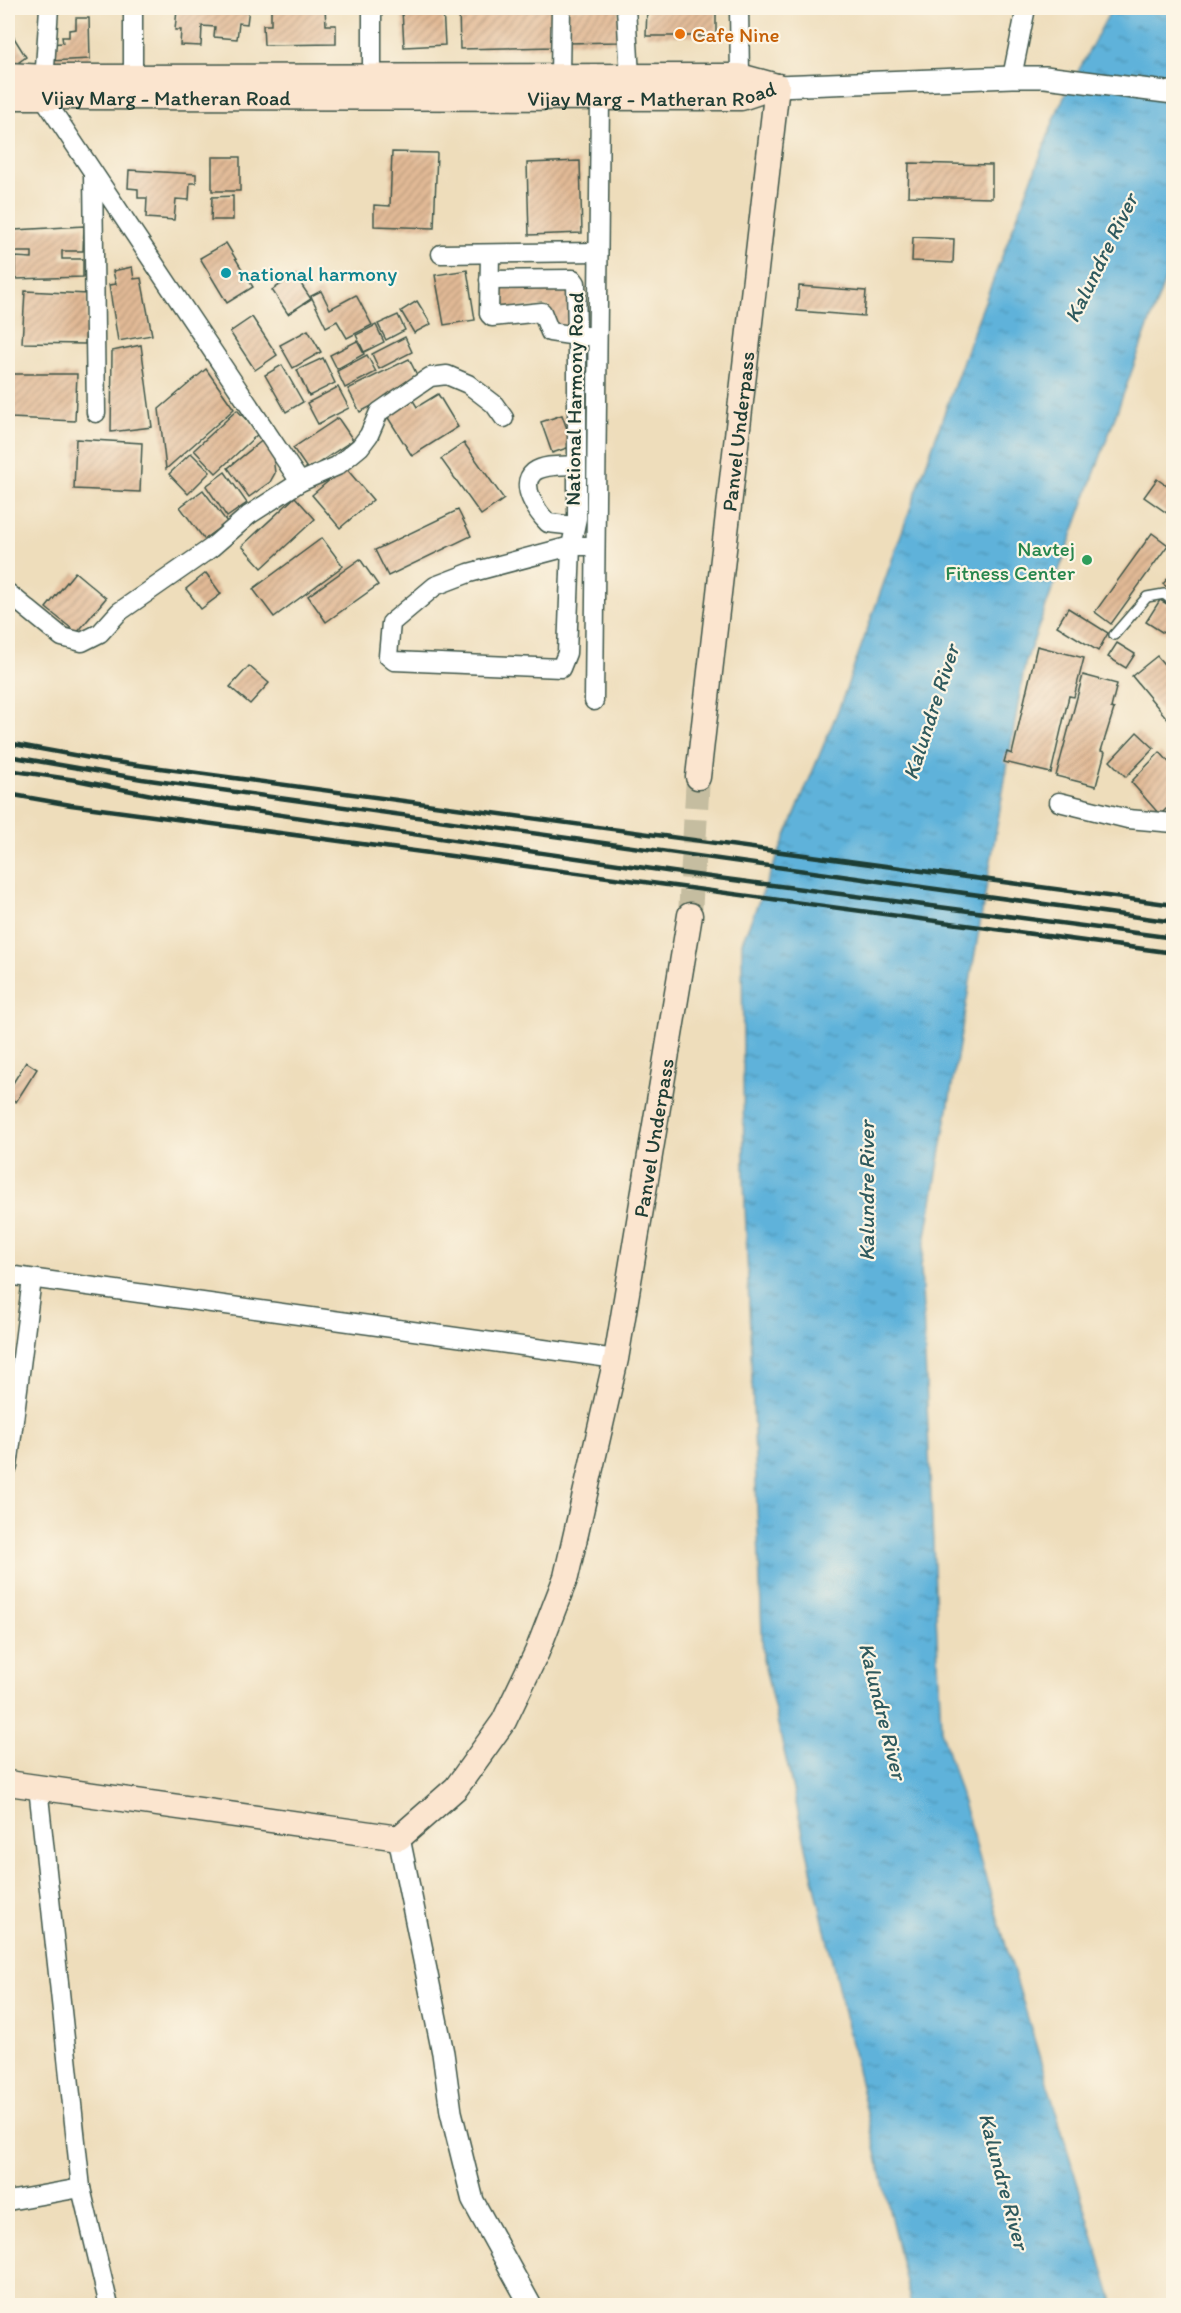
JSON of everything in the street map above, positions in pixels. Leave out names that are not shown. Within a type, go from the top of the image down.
[{"type":"main road","name":"Vijay Marg - Matheran Road","points":[[372,87],[560,76],[740,76],[777,86]]},
{"type":"main road","name":"Vijay Marg - Matheran Road","points":[[22,87],[134,77],[197,87]]},
{"type":"main road","name":"Vijay Marg - Matheran Road","points":[[22,87],[372,87],[600,98],[741,98],[777,86]]},
{"type":"main road","name":"Panvel Underpass","points":[[698,777],[777,86]]},
{"type":"main road","name":"Panvel Underpass","points":[[399,1838],[456,1788],[504,1721],[537,1652],[566,1576],[616,1359],[690,915]]},
{"type":"main road","points":[[8,1783],[399,1838]]},
{"type":"street","points":[[49,8],[22,87],[93,173],[300,482]]},
{"type":"street","points":[[133,8],[134,77]]},
{"type":"street","points":[[372,8],[372,87]]},
{"type":"street","points":[[560,76],[561,8]]},
{"type":"street","points":[[626,8],[630,76]]},
{"type":"street","points":[[739,8],[740,76]]},
{"type":"street","points":[[1012,77],[1026,8]]},
{"type":"street","points":[[777,86],[1045,77],[1173,93]]},
{"type":"street","name":"National Harmony Road","points":[[594,701],[600,98]]},
{"type":"street","points":[[93,173],[96,413]]},
{"type":"street","points":[[441,254],[598,252]]},
{"type":"street","points":[[490,254],[489,280],[492,317],[542,312],[550,332],[597,336]]},
{"type":"street","points":[[489,280],[573,279],[576,283],[577,465],[575,526],[571,546],[567,653],[561,668],[394,661],[388,656],[391,623],[435,586],[469,573],[571,546],[595,546]]},
{"type":"street","points":[[8,592],[62,637],[82,642],[100,633],[119,612],[211,548],[249,515],[300,482],[336,466],[360,447],[369,435],[379,412],[430,377],[447,375],[468,384],[494,404],[504,418]]},
{"type":"street","points":[[575,526],[548,523],[529,497],[530,478],[534,472],[547,467],[577,465]]},
{"type":"street","points":[[567,653],[594,654]]},
{"type":"street","points":[[1059,802],[1128,819],[1173,823]]},
{"type":"street","points":[[8,1275],[616,1359]]},
{"type":"street","points":[[8,1467],[33,1279]]},
{"type":"street","points":[[38,1787],[81,2188],[109,2306]]},
{"type":"street","points":[[399,1838],[443,2053],[451,2112],[473,2201],[531,2306]]},
{"type":"street","points":[[8,2201],[81,2188]]},
{"type":"lane","points":[[1114,635],[1147,597],[1164,594],[1173,602]]},
{"type":"water","name":"Kalundre River","points":[[1112,8],[1173,8],[1173,258],[1025,664],[921,1265],[941,1729],[1114,2305],[911,2305],[763,1659],[744,1179],[742,942],[841,703],[971,338],[1059,107]]},
{"type":"building","points":[[180,8],[249,8],[247,24],[239,23],[237,39],[214,37],[215,27],[202,26],[201,46],[180,45],[181,30],[175,30],[177,10]]},
{"type":"building","points":[[271,8],[325,8],[326,25],[336,25],[336,44],[264,45],[263,25],[271,25]]},
{"type":"building","points":[[406,8],[443,8],[445,45],[404,47],[402,10]]},
{"type":"building","points":[[459,8],[554,8],[554,47],[460,49]]},
{"type":"building","points":[[567,8],[619,8],[619,42],[567,43]]},
{"type":"building","points":[[647,8],[716,8],[716,36],[646,36]]},
{"type":"building","points":[[76,18],[89,18],[90,59],[49,61],[49,44],[63,43],[62,37],[69,37],[69,30],[76,29]]},
{"type":"building","points":[[8,28],[26,57],[12,67],[8,60]]},
{"type":"building","points":[[392,152],[437,153],[434,228],[374,226],[374,205],[390,206]]},
{"type":"building","points":[[212,157],[240,157],[240,191],[212,191]]},
{"type":"building","points":[[580,161],[582,233],[529,235],[527,163]]},
{"type":"building","points":[[909,163],[992,165],[992,198],[908,196]]},
{"type":"building","points":[[129,170],[196,174],[196,183],[190,183],[189,200],[176,199],[174,220],[146,218],[147,198],[138,198],[138,189],[128,188]]},
{"type":"building","points":[[233,196],[233,220],[211,220],[212,197]]},
{"type":"building","points":[[84,226],[83,251],[62,251],[62,259],[83,259],[83,277],[15,279],[15,257],[32,258],[32,252],[15,252],[15,230]]},
{"type":"building","points":[[913,237],[954,239],[953,263],[912,261]]},
{"type":"building","name":"national harmony","points":[[226,243],[253,287],[227,303],[200,258]]},
{"type":"building","points":[[132,267],[134,279],[141,278],[152,335],[118,341],[109,285],[116,284],[113,271]]},
{"type":"building","points":[[467,270],[475,320],[444,325],[435,275]]},
{"type":"building","points":[[295,275],[311,299],[288,314],[272,290]]},
{"type":"building","points":[[573,284],[574,326],[550,328],[549,306],[499,309],[497,289]]},
{"type":"building","points":[[799,286],[866,291],[864,316],[797,311]]},
{"type":"building","points":[[25,291],[88,294],[85,344],[22,343]]},
{"type":"building","points":[[321,291],[330,309],[356,295],[372,325],[347,338],[337,321],[326,327],[311,296]]},
{"type":"building","points":[[417,301],[431,324],[414,333],[401,311]]},
{"type":"building","points":[[398,315],[405,330],[386,340],[378,324]]},
{"type":"building","points":[[252,317],[277,355],[255,370],[230,332]]},
{"type":"building","points":[[376,325],[384,342],[364,352],[356,335]]},
{"type":"building","points":[[308,330],[321,352],[293,368],[280,345]]},
{"type":"building","points":[[405,337],[412,352],[379,369],[372,354]]},
{"type":"building","points":[[357,341],[364,354],[337,369],[330,355]]},
{"type":"building","points":[[141,345],[152,427],[111,432],[112,351]]},
{"type":"building","points":[[367,355],[376,372],[345,388],[337,371]]},
{"type":"building","points":[[323,358],[335,383],[309,396],[297,370]]},
{"type":"building","points":[[409,359],[420,381],[360,412],[348,389]]},
{"type":"building","points":[[282,365],[303,402],[286,412],[265,375]]},
{"type":"building","points":[[206,369],[234,409],[166,469],[159,409]]},
{"type":"building","points":[[12,374],[77,374],[75,421],[11,418]]},
{"type":"building","points":[[338,387],[349,408],[318,424],[307,403]]},
{"type":"building","points":[[438,394],[458,427],[412,456],[385,413],[411,397],[417,407]]},
{"type":"building","points":[[237,410],[259,433],[216,473],[194,450]]},
{"type":"building","points":[[562,415],[573,446],[552,453],[541,422]]},
{"type":"building","points":[[338,418],[353,440],[308,470],[293,448]]},
{"type":"building","points":[[76,439],[142,443],[140,492],[74,489]]},
{"type":"building","points":[[264,439],[272,449],[275,473],[270,482],[249,497],[228,468]]},
{"type":"building","points":[[464,443],[504,499],[481,515],[441,459]]},
{"type":"building","points":[[191,453],[210,472],[188,494],[169,474]]},
{"type":"building","points":[[345,467],[373,500],[340,528],[312,495]]},
{"type":"building","points":[[225,472],[247,503],[227,517],[206,486]]},
{"type":"building","points":[[1157,479],[1174,491],[1174,518],[1144,497]]},
{"type":"building","points":[[203,490],[227,522],[204,539],[180,507]]},
{"type":"building","points":[[295,497],[315,519],[262,568],[242,546]]},
{"type":"building","points":[[458,510],[471,536],[388,576],[375,550]]},
{"type":"building","points":[[1152,533],[1168,545],[1111,624],[1095,612]]},
{"type":"building","points":[[322,538],[343,566],[274,617],[253,589]]},
{"type":"building","points":[[360,559],[378,585],[326,622],[308,596]]},
{"type":"building","points":[[1174,571],[1174,592],[1163,584]]},
{"type":"building","points":[[75,572],[106,598],[77,633],[46,608]]},
{"type":"building","points":[[206,573],[221,594],[201,609],[186,589]]},
{"type":"building","points":[[1160,600],[1174,608],[1174,621],[1165,634],[1146,622]]},
{"type":"building","points":[[1068,608],[1108,633],[1098,651],[1057,626]]},
{"type":"building","points":[[1117,643],[1135,654],[1126,668],[1108,657]]},
{"type":"building","points":[[1037,646],[1084,658],[1074,697],[1069,696],[1051,773],[1004,762],[1007,752],[1012,754]]},
{"type":"building","points":[[1157,656],[1174,676],[1174,727],[1132,676]]},
{"type":"building","points":[[249,666],[269,683],[250,704],[230,687]]},
{"type":"building","points":[[1083,675],[1117,684],[1111,708],[1114,709],[1101,751],[1105,752],[1096,786],[1056,776]]},
{"type":"building","points":[[1137,732],[1154,748],[1126,777],[1110,761]]},
{"type":"building","points":[[1160,752],[1174,768],[1174,809],[1166,809],[1160,815],[1131,782]]},
{"type":"building","points":[[26,1062],[37,1069],[16,1102],[8,1096],[8,1091]]},
{"type":"tunnel","points":[[690,915],[698,777]]},
{"type":"railway","points":[[8,743],[101,760],[1174,905]]},
{"type":"railway","points":[[8,756],[142,779],[1174,922]]},
{"type":"railway","points":[[8,770],[76,780],[172,799],[673,872],[1174,938]]},
{"type":"railway","points":[[8,794],[71,805],[1174,953]]},
{"type":"place","name":"Cafe Nine","points":[[680,34]]},
{"type":"place","name":"national harmony","points":[[226,273]]},
{"type":"place","name":"Navtej Fitness Center","points":[[1087,560]]}]
